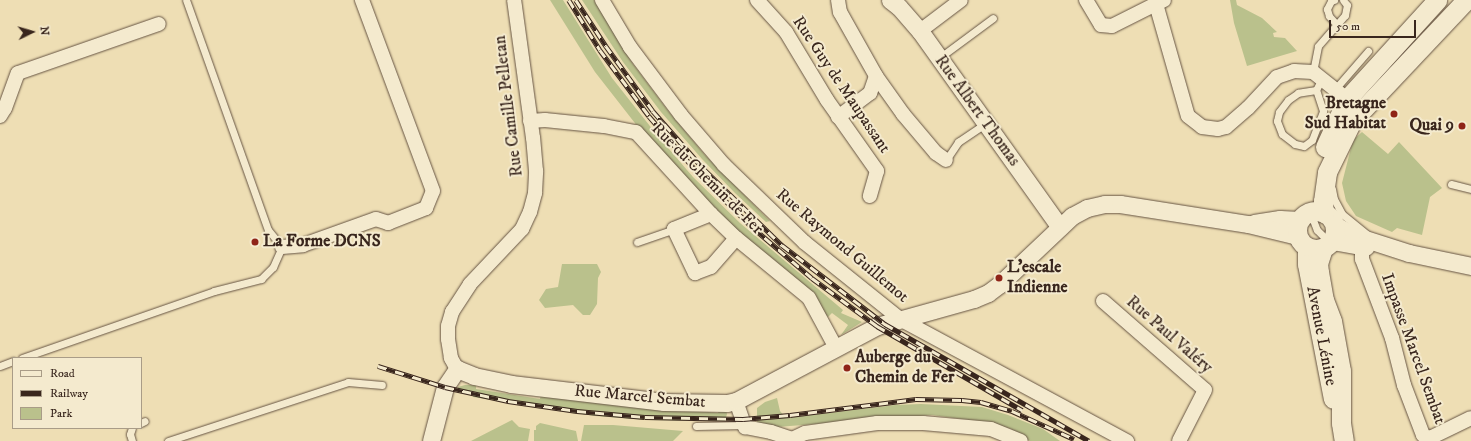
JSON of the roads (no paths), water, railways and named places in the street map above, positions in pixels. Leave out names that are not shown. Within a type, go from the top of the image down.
[{"type":"main road","points":[[1316,230],[1313,187],[1322,153],[1342,93],[1437,0]]},
{"type":"main road","points":[[1316,230],[1323,201],[1324,184],[1327,172],[1352,120],[1466,0]]},
{"type":"main road","points":[[1342,93],[1352,120]]},
{"type":"main road","name":"Avenue Lénine","points":[[1316,230],[1319,272],[1324,300],[1332,321],[1341,371],[1343,432]]},
{"type":"main road","name":"Avenue Lénine","points":[[1316,230],[1307,264],[1327,373],[1343,432]]},
{"type":"main road","points":[[1341,371],[1356,441]]},
{"type":"street","points":[[282,247],[303,245],[376,219],[388,223],[426,208],[433,191],[362,0]]},
{"type":"street","name":"Rue Camille Pelletan","points":[[457,369],[451,358],[448,339],[448,326],[456,304],[470,284],[522,229],[530,212],[536,182],[530,121],[514,0]]},
{"type":"street","name":"Rue Raymond Guillemot","points":[[602,0],[634,54],[681,115],[724,165],[804,242],[900,319],[1127,441]]},
{"type":"street","name":"Rue Guy de Maupassant","points":[[757,0],[786,32],[838,117],[877,172],[870,196]]},
{"type":"street","points":[[838,0],[840,12],[876,76],[907,120],[936,153],[946,160]]},
{"type":"street","name":"Rue Albert Thomas","points":[[890,0],[920,31],[1060,226]]},
{"type":"street","points":[[920,31],[961,0]]},
{"type":"street","points":[[1086,0],[1101,25],[1112,26],[1160,2],[1188,116],[1202,127],[1218,129],[1226,127],[1248,108],[1277,77],[1294,71],[1317,80],[1342,93]]},
{"type":"street","points":[[0,116],[5,108],[18,73],[159,24]]},
{"type":"street","points":[[838,117],[870,93],[876,76]]},
{"type":"street","name":"Rue du Chemin de Fer","points":[[530,121],[545,120],[604,126],[636,132],[711,214],[736,238],[809,298],[836,348]]},
{"type":"street","name":"Rue Marcel Sembat","points":[[457,369],[474,376],[511,384],[664,402],[727,403],[736,401],[877,326],[939,310],[988,293],[1000,284],[1072,216],[1087,208],[1105,204],[1120,204],[1248,224],[1280,219],[1370,245],[1471,266]]},
{"type":"street","points":[[711,214],[674,229],[695,273],[711,267],[736,238]]},
{"type":"street","name":"Impasse Marcel Sembat","points":[[1370,245],[1362,259],[1392,338],[1404,385],[1422,435],[1426,438],[1432,437],[1471,418]]},
{"type":"street","name":"Rue Paul Valéry","points":[[1103,301],[1205,390],[1178,441]]},
{"type":"street","points":[[429,440],[445,387],[457,369]]},
{"type":"street","points":[[736,401],[745,427],[771,432],[792,440],[805,433],[877,423],[923,423],[991,429],[1021,441]]},
{"type":"lane","points":[[25,357],[206,294],[261,279],[273,268],[282,247],[268,230],[186,0]]},
{"type":"lane","points":[[1334,0],[1331,1],[1327,9],[1329,16],[1337,25]]},
{"type":"lane","points":[[1317,80],[1288,100],[1279,112],[1277,121],[1282,134],[1295,144],[1304,146],[1312,140],[1323,111],[1317,80],[1318,46],[1345,15],[1347,5],[1342,0]]},
{"type":"lane","points":[[939,58],[993,18]]},
{"type":"lane","points":[[1342,93],[1368,51]]},
{"type":"lane","points":[[946,160],[958,142],[986,122]]},
{"type":"lane","points":[[1334,158],[1331,183],[1337,207],[1370,245]]},
{"type":"lane","points":[[1450,184],[1471,189]]},
{"type":"lane","points":[[636,242],[674,229]]},
{"type":"lane","points":[[0,366],[12,361]]},
{"type":"lane","points":[[168,441],[348,382],[382,385]]},
{"type":"lane","points":[[696,426],[745,424]]},
{"type":"lane","points":[[132,429],[130,434],[132,441]]},
{"type":"railway","points":[[569,0],[600,50],[649,116],[700,175],[751,226],[812,278],[877,326],[1022,410]]},
{"type":"railway","points":[[576,0],[606,46],[653,111],[704,169],[782,245],[885,324],[1089,441]]},
{"type":"railway","points":[[378,366],[445,387],[508,401],[577,411],[645,417],[743,419],[790,415],[916,399],[962,400],[981,402],[1012,411],[1074,439]]},
{"type":"place","name":"Bretagne Sud Habitat","points":[[1394,114]]},
{"type":"place","name":"Quai 9","points":[[1462,126]]},
{"type":"place","name":"La Forme DCNS","points":[[255,242]]},
{"type":"place","name":"L'escale Indienne","points":[[999,278]]},
{"type":"place","name":"Auberge du Chemin de Fer","points":[[847,368]]}]
